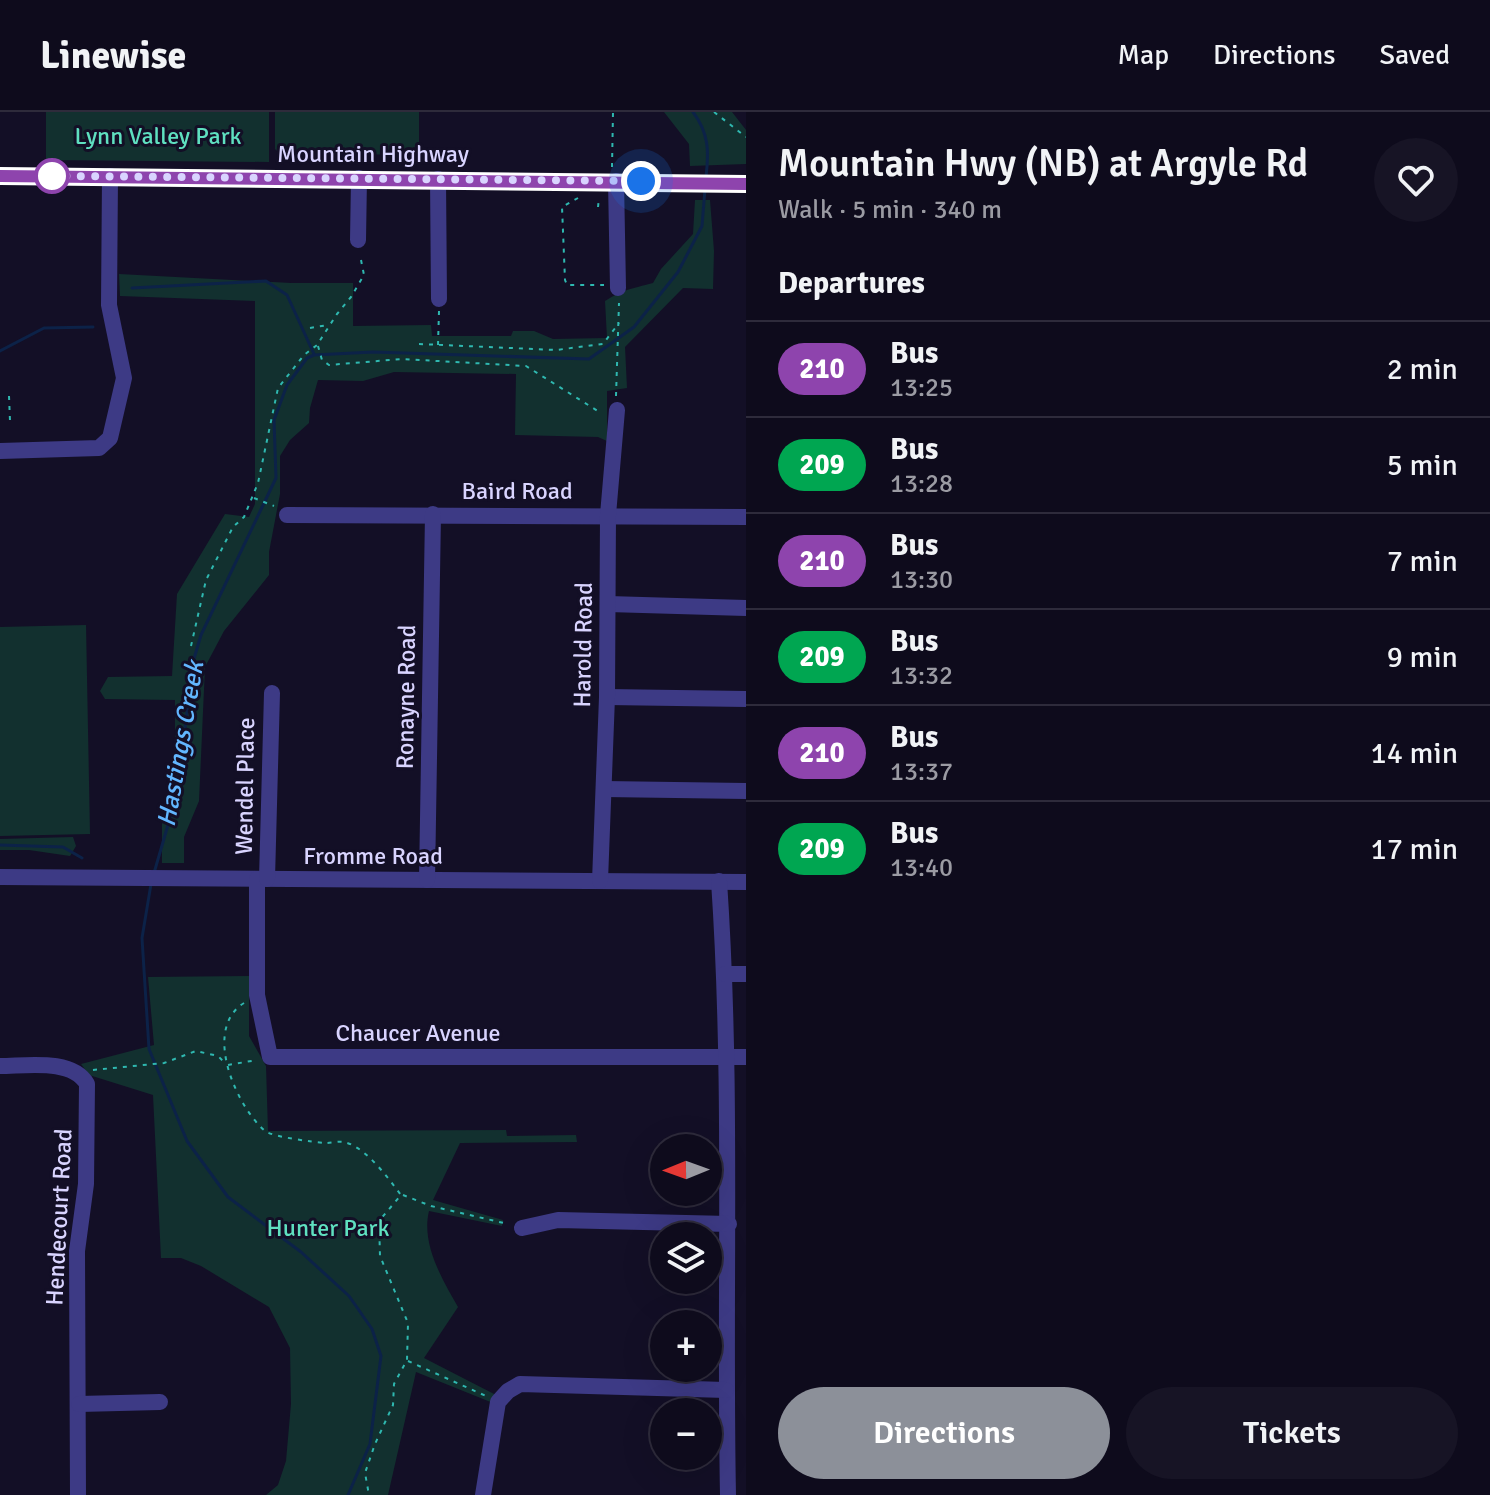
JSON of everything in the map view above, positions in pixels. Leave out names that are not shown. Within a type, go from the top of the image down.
[{"type":"street","name":"Mountain Highway","points":[[0,176],[438,179],[614,174],[693,183],[746,184]]},
{"type":"street","points":[[614,174],[618,287]]},
{"type":"street","points":[[0,451],[99,448],[110,438],[124,378],[109,305],[110,176]]},
{"type":"street","points":[[358,240],[359,178]]},
{"type":"street","points":[[438,179],[439,299]]},
{"type":"street","name":"Harold Road","points":[[600,881],[607,697],[608,515],[617,416]]},
{"type":"street","name":"Baird Road","points":[[281,511],[746,517]]},
{"type":"street","name":"Ronayne Road","points":[[427,880],[433,514]]},
{"type":"street","points":[[608,604],[746,608]]},
{"type":"street","name":"Wendel Place","points":[[262,879],[272,693]]},
{"type":"street","points":[[607,697],[746,699]]},
{"type":"street","points":[[604,789],[746,791]]},
{"type":"street","name":"Fromme Road","points":[[0,877],[746,882]]},
{"type":"street","points":[[262,879],[257,995],[270,1057]]},
{"type":"street","points":[[719,881],[727,1057],[728,1495]]},
{"type":"street","points":[[725,974],[746,974]]},
{"type":"street","name":"Chaucer Avenue","points":[[270,1057],[746,1057]]},
{"type":"street","points":[[0,1066],[54,1067],[76,1072]]},
{"type":"street","name":"Hendecourt Road","points":[[76,1072],[87,1084],[88,1094],[86,1184],[77,1251],[78,1495]]},
{"type":"street","points":[[522,1228],[558,1220],[729,1224]]},
{"type":"street","points":[[483,1495],[498,1402],[520,1384],[726,1390]]},
{"type":"street","points":[[79,1404],[160,1402]]},
{"type":"path","points":[[613,112],[614,174]]},
{"type":"path","points":[[714,112],[746,137]]},
{"type":"path","points":[[317,345],[321,349],[322,360],[329,365],[402,359],[526,366],[617,416],[618,287],[567,285],[562,207],[578,198]]},
{"type":"path","points":[[598,207],[599,198]]},
{"type":"path","points":[[191,646],[206,580],[233,527],[244,517],[258,483],[278,388],[305,354],[317,345],[364,275],[358,240]]},
{"type":"path","points":[[438,346],[439,299]]},
{"type":"path","points":[[419,344],[548,350],[578,348],[603,344],[619,323]]},
{"type":"path","points":[[310,328],[329,325]]},
{"type":"path","points":[[9,396],[10,421]]},
{"type":"path","points":[[253,497],[281,511]]},
{"type":"path","points":[[257,995],[235,1009],[223,1044],[227,1065],[243,1108],[268,1134],[325,1143],[344,1142],[377,1163],[401,1195],[431,1206],[522,1228]]},
{"type":"path","points":[[76,1072],[164,1063],[196,1051],[218,1056],[227,1065]]},
{"type":"path","points":[[227,1065],[270,1057]]},
{"type":"path","points":[[369,1495],[365,1473],[393,1405],[394,1384],[407,1360],[408,1323],[380,1256],[379,1221],[401,1195]]},
{"type":"path","points":[[407,1360],[498,1402]]},
{"type":"green space","name":"Lynn Valley Park","points":[[46,112],[269,112],[269,162],[46,160]]},
{"type":"green space","points":[[275,112],[419,112],[419,143],[413,155],[279,153],[275,149]]},
{"type":"green space","points":[[664,112],[732,112],[746,130],[746,164],[690,166],[689,144]]},
{"type":"green space","points":[[695,200],[710,200],[713,289],[683,288],[625,347],[627,388],[607,391],[607,441],[598,437],[515,435],[516,374],[394,372],[363,381],[318,380],[309,423],[290,440],[280,456],[280,494],[269,552],[269,575],[224,631],[205,667],[199,801],[184,837],[184,863],[162,863],[162,820],[175,773],[175,700],[105,699],[100,691],[108,677],[172,676],[177,594],[225,514],[249,517],[255,504],[255,301],[120,296],[119,274],[353,283],[353,326],[431,325],[432,336],[511,336],[513,331],[534,331],[553,339],[607,338],[605,301],[653,283],[661,269],[693,234]]},
{"type":"green space","points":[[86,625],[90,834],[0,836],[0,627]]},
{"type":"green space","points":[[73,837],[76,846],[70,856],[29,850],[0,850],[0,839]]},
{"type":"green space","name":"Hunter Park","points":[[249,976],[249,1036],[266,1066],[268,1131],[506,1130],[507,1136],[576,1135],[577,1142],[460,1143],[433,1200],[503,1220],[502,1226],[429,1211],[430,1248],[458,1307],[424,1358],[496,1395],[493,1403],[416,1372],[388,1495],[266,1495],[278,1485],[286,1461],[291,1404],[290,1348],[269,1307],[201,1266],[181,1258],[161,1258],[153,1095],[89,1075],[81,1064],[154,1045],[148,977]]},
{"type":"waterway","name":"Hastings Creek","points":[[693,112],[707,143],[706,177]]},
{"type":"waterway","name":"Hastings Creek","points":[[154,873],[177,794],[193,662],[201,635],[276,478],[274,420],[287,385],[307,358],[373,352],[589,359],[634,327],[678,272],[702,226],[705,189]]},
{"type":"waterway","points":[[132,288],[266,281],[287,295],[314,354]]},
{"type":"waterway","points":[[0,351],[44,328],[93,327]]},
{"type":"waterway","points":[[0,845],[63,847],[82,858]]},
{"type":"waterway","name":"Hastings Creek","points":[[151,884],[142,938],[149,1049],[187,1141],[228,1197],[301,1252],[349,1296],[372,1329],[381,1356],[370,1444],[348,1495]]},
{"type":"bus line","name":"210","points":[[0,176],[746,184]]},
{"type":"route","points":[[52,176],[641,181]]}]
